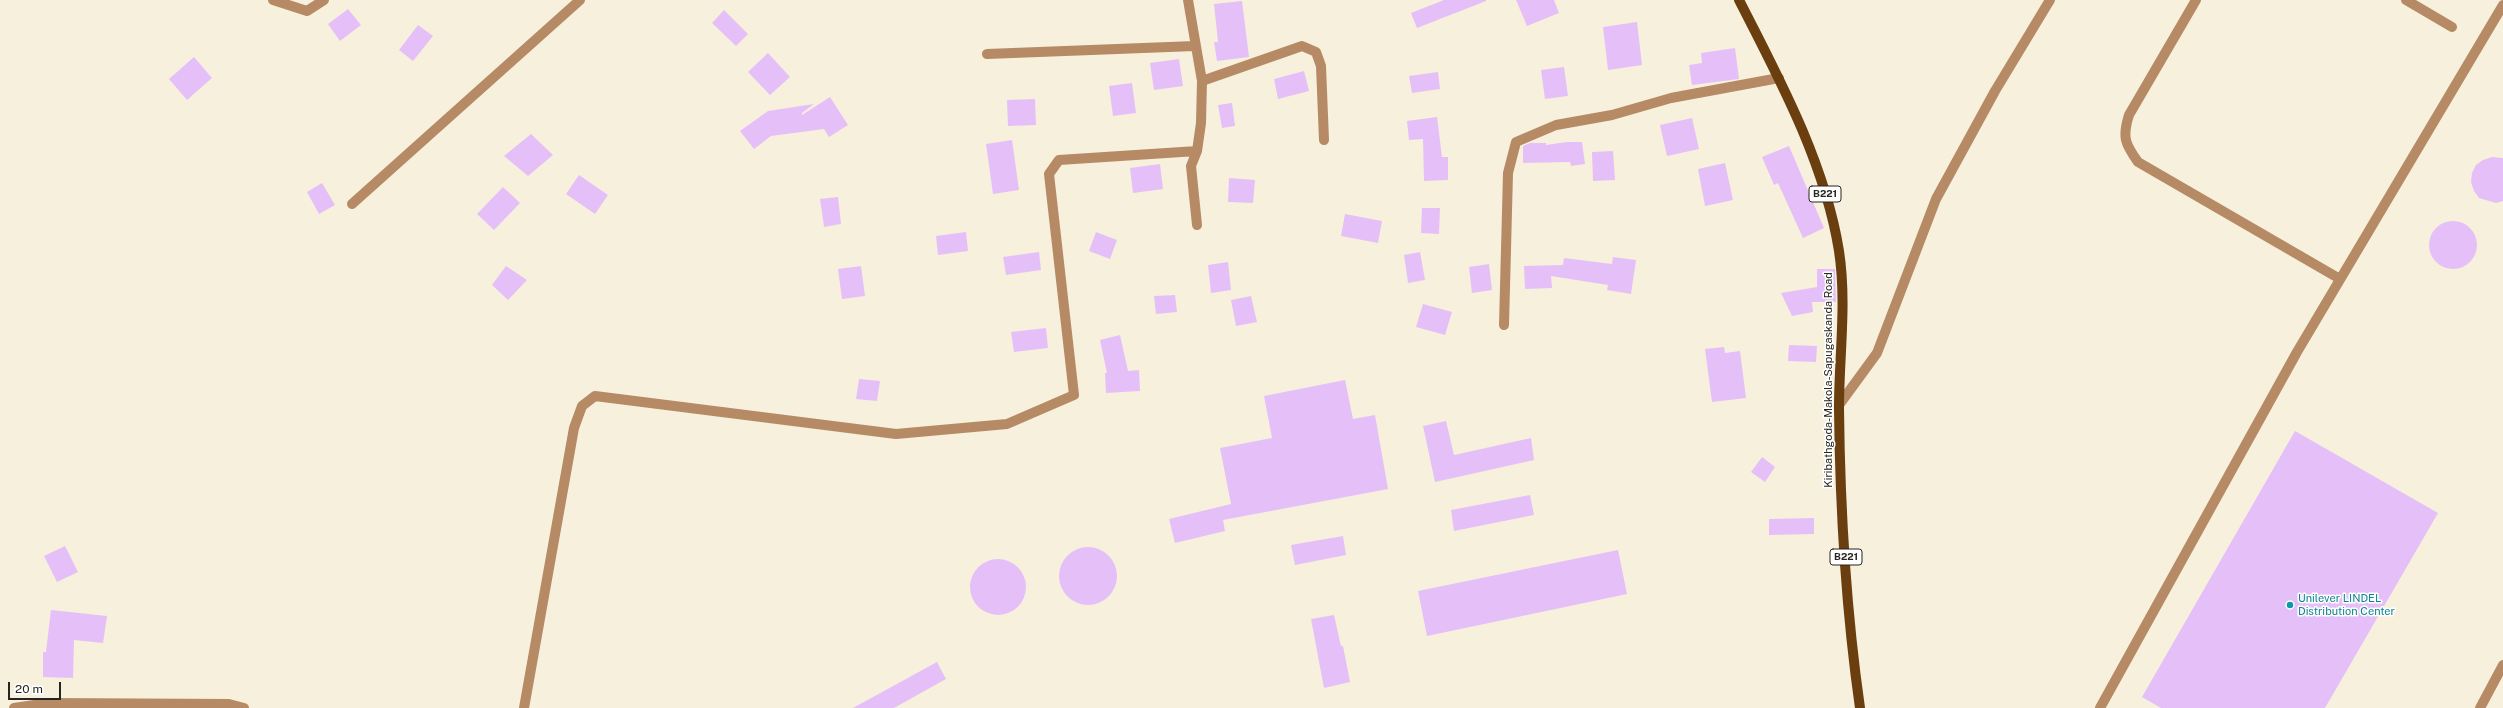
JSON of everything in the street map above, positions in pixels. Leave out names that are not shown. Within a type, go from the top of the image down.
[{"type":"main road","name":"Kiribathgoda-Makola-Sapugaskanda Road","points":[[1738,0],[1779,78],[1828,201],[1839,251],[1842,289],[1839,405],[1840,460],[1847,574],[1860,708]]},
{"type":"street","points":[[273,0],[307,11],[324,0]]},
{"type":"street","points":[[352,204],[580,0]]},
{"type":"street","points":[[1188,0],[1202,81],[1201,123],[1197,151],[1191,166],[1197,225]]},
{"type":"street","points":[[1839,405],[1877,353],[1936,199],[1994,91],[2050,0]]},
{"type":"street","points":[[2196,0],[2129,115],[2124,130],[2127,147],[2138,162],[2340,279]]},
{"type":"street","points":[[2406,0],[2452,27]]},
{"type":"street","points":[[2100,708],[2297,352],[2503,5]]},
{"type":"street","points":[[987,54],[1195,46]]},
{"type":"street","points":[[1202,81],[1302,46],[1316,52],[1321,66],[1324,140]]},
{"type":"street","points":[[1504,325],[1508,173],[1516,142],[1556,125],[1612,115],[1671,98],[1779,78]]},
{"type":"street","points":[[524,708],[574,428],[582,406],[595,396],[896,434],[1007,424],[1074,395],[1049,174],[1059,160],[1197,151]]},
{"type":"street","points":[[2480,708],[2503,665]]},
{"type":"street","points":[[14,708],[48,703],[229,704],[244,708]]},
{"type":"building","points":[[1444,0],[1486,1],[1417,28],[1411,13]]},
{"type":"building","points":[[1516,0],[1554,0],[1559,13],[1527,26]]},
{"type":"building","points":[[1242,1],[1249,57],[1217,61],[1214,42],[1218,42],[1214,4]]},
{"type":"building","points":[[348,9],[361,25],[340,41],[328,24]]},
{"type":"building","points":[[724,10],[748,34],[736,46],[712,23]]},
{"type":"building","points":[[1637,22],[1642,65],[1608,70],[1603,27]]},
{"type":"building","points":[[418,25],[433,36],[413,61],[399,50]]},
{"type":"building","points":[[1735,48],[1739,79],[1692,85],[1689,65],[1702,63],[1701,53]]},
{"type":"building","points":[[768,53],[790,77],[770,95],[748,72]]},
{"type":"building","points":[[194,57],[212,78],[187,100],[169,79]]},
{"type":"building","points":[[1179,59],[1183,86],[1154,90],[1150,63]]},
{"type":"building","points":[[1564,67],[1568,96],[1545,99],[1541,70]]},
{"type":"building","points":[[1304,71],[1309,91],[1278,99],[1274,79]]},
{"type":"building","points":[[1438,72],[1440,89],[1412,93],[1409,76]]},
{"type":"building","points":[[1132,83],[1136,113],[1113,116],[1109,86]]},
{"type":"building","points":[[830,97],[848,125],[829,137],[824,129],[771,136],[754,149],[740,131],[768,111],[814,104],[802,113],[802,115]]},
{"type":"building","points":[[1035,99],[1036,125],[1008,126],[1007,100]]},
{"type":"building","points":[[1232,103],[1235,126],[1222,128],[1218,105]]},
{"type":"building","points":[[1437,117],[1442,157],[1448,157],[1448,180],[1424,181],[1423,139],[1409,140],[1407,121]]},
{"type":"building","points":[[1692,118],[1699,149],[1667,156],[1660,125]]},
{"type":"building","points":[[531,134],[553,155],[528,176],[504,156]]},
{"type":"building","points":[[1012,140],[1019,190],[993,194],[986,144]]},
{"type":"building","points":[[1567,142],[1582,142],[1585,164],[1571,166],[1570,162],[1523,163],[1523,146],[1530,143],[1546,143],[1546,145]]},
{"type":"building","points":[[1789,146],[1824,228],[1803,238],[1778,183],[1774,185],[1762,157]]},
{"type":"building","points":[[1613,151],[1615,180],[1593,181],[1592,152]]},
{"type":"building","points":[[2492,157],[2503,158],[2503,201],[2496,203],[2479,198],[2474,191],[2471,182],[2472,173],[2476,165],[2483,160]]},
{"type":"building","points":[[1725,163],[1733,200],[1705,206],[1698,169]]},
{"type":"building","points":[[1160,164],[1163,189],[1133,193],[1130,168]]},
{"type":"building","points":[[579,175],[608,195],[595,214],[566,194]]},
{"type":"building","points":[[1229,178],[1255,180],[1253,203],[1228,202]]},
{"type":"building","points":[[322,183],[335,205],[319,214],[307,192]]},
{"type":"building","points":[[503,187],[520,203],[494,230],[477,214]]},
{"type":"building","points":[[838,197],[841,224],[824,227],[820,199]]},
{"type":"building","points":[[1422,208],[1440,208],[1439,234],[1421,233]]},
{"type":"building","points":[[1345,214],[1382,221],[1378,243],[1341,236]]},
{"type":"building","points":[[2448,221],[2458,221],[2467,225],[2473,231],[2477,240],[2477,250],[2473,259],[2467,265],[2458,269],[2448,269],[2439,265],[2433,259],[2429,250],[2429,240],[2433,231],[2439,225]]},
{"type":"building","points":[[966,232],[968,251],[938,255],[936,236]]},
{"type":"building","points":[[1096,232],[1117,240],[1110,259],[1089,251]]},
{"type":"building","points":[[1039,252],[1041,270],[1006,275],[1003,257]]},
{"type":"building","points":[[1420,252],[1425,280],[1408,283],[1404,255]]},
{"type":"building","points":[[1613,257],[1636,260],[1631,294],[1607,290],[1608,285],[1551,276],[1552,288],[1525,289],[1524,266],[1563,265],[1564,258],[1612,264]]},
{"type":"building","points":[[1228,262],[1231,290],[1211,293],[1208,265]]},
{"type":"building","points":[[1489,264],[1492,290],[1472,293],[1469,267]]},
{"type":"building","points":[[506,266],[527,280],[508,300],[492,285]]},
{"type":"building","points":[[861,266],[865,296],[842,299],[838,269]]},
{"type":"building","points":[[1817,269],[1835,269],[1836,302],[1812,302],[1813,312],[1792,316],[1781,293],[1817,287]]},
{"type":"building","points":[[1175,295],[1177,312],[1156,314],[1154,296]]},
{"type":"building","points":[[1251,296],[1257,322],[1236,326],[1231,300]]},
{"type":"building","points":[[1423,304],[1452,312],[1445,335],[1416,327]]},
{"type":"building","points":[[1046,328],[1048,348],[1014,352],[1011,332]]},
{"type":"building","points":[[1120,335],[1128,371],[1139,370],[1140,391],[1106,393],[1105,373],[1107,373],[1100,340]]},
{"type":"building","points":[[1789,345],[1817,346],[1816,362],[1788,361]]},
{"type":"building","points":[[1724,347],[1725,353],[1740,351],[1746,398],[1712,402],[1705,349]]},
{"type":"building","points":[[859,379],[880,381],[877,401],[856,399]]},
{"type":"building","points":[[1345,380],[1353,419],[1375,415],[1388,489],[1223,520],[1225,531],[1175,543],[1169,519],[1231,504],[1220,448],[1272,438],[1264,396]]},
{"type":"building","points":[[1446,421],[1454,455],[1531,438],[1534,460],[1435,482],[1423,426]]},
{"type":"building","name":"Unilever LINDEL Distribution Center","points":[[2295,431],[2438,513],[2325,708],[2161,708],[2142,697]]},
{"type":"building","points":[[1762,457],[1775,467],[1765,482],[1751,472]]},
{"type":"building","points":[[1530,495],[1534,515],[1454,531],[1451,510]]},
{"type":"building","points":[[1814,518],[1814,534],[1769,535],[1769,519]]},
{"type":"building","points":[[1343,536],[1346,555],[1295,565],[1291,545]]},
{"type":"building","points":[[65,546],[78,572],[57,582],[44,556]]},
{"type":"building","points":[[1082,547],[1094,547],[1109,555],[1117,570],[1117,582],[1109,597],[1094,605],[1082,605],[1067,597],[1059,582],[1059,570],[1067,555]]},
{"type":"building","points":[[1618,550],[1627,594],[1427,636],[1418,591]]},
{"type":"building","points":[[998,559],[1009,561],[1018,567],[1024,576],[1026,587],[1024,598],[1018,607],[1009,613],[998,615],[987,613],[978,607],[972,598],[970,587],[972,576],[978,567],[987,561]]},
{"type":"building","points":[[51,610],[107,616],[103,643],[74,640],[73,678],[43,677],[43,652],[46,652]]},
{"type":"building","points":[[1334,615],[1341,646],[1343,646],[1350,682],[1324,688],[1311,619]]},
{"type":"building","points":[[937,662],[946,679],[894,708],[853,708]]},
{"type":"place","name":"Unilever LINDEL Distribution Center","points":[[2290,605]]}]
